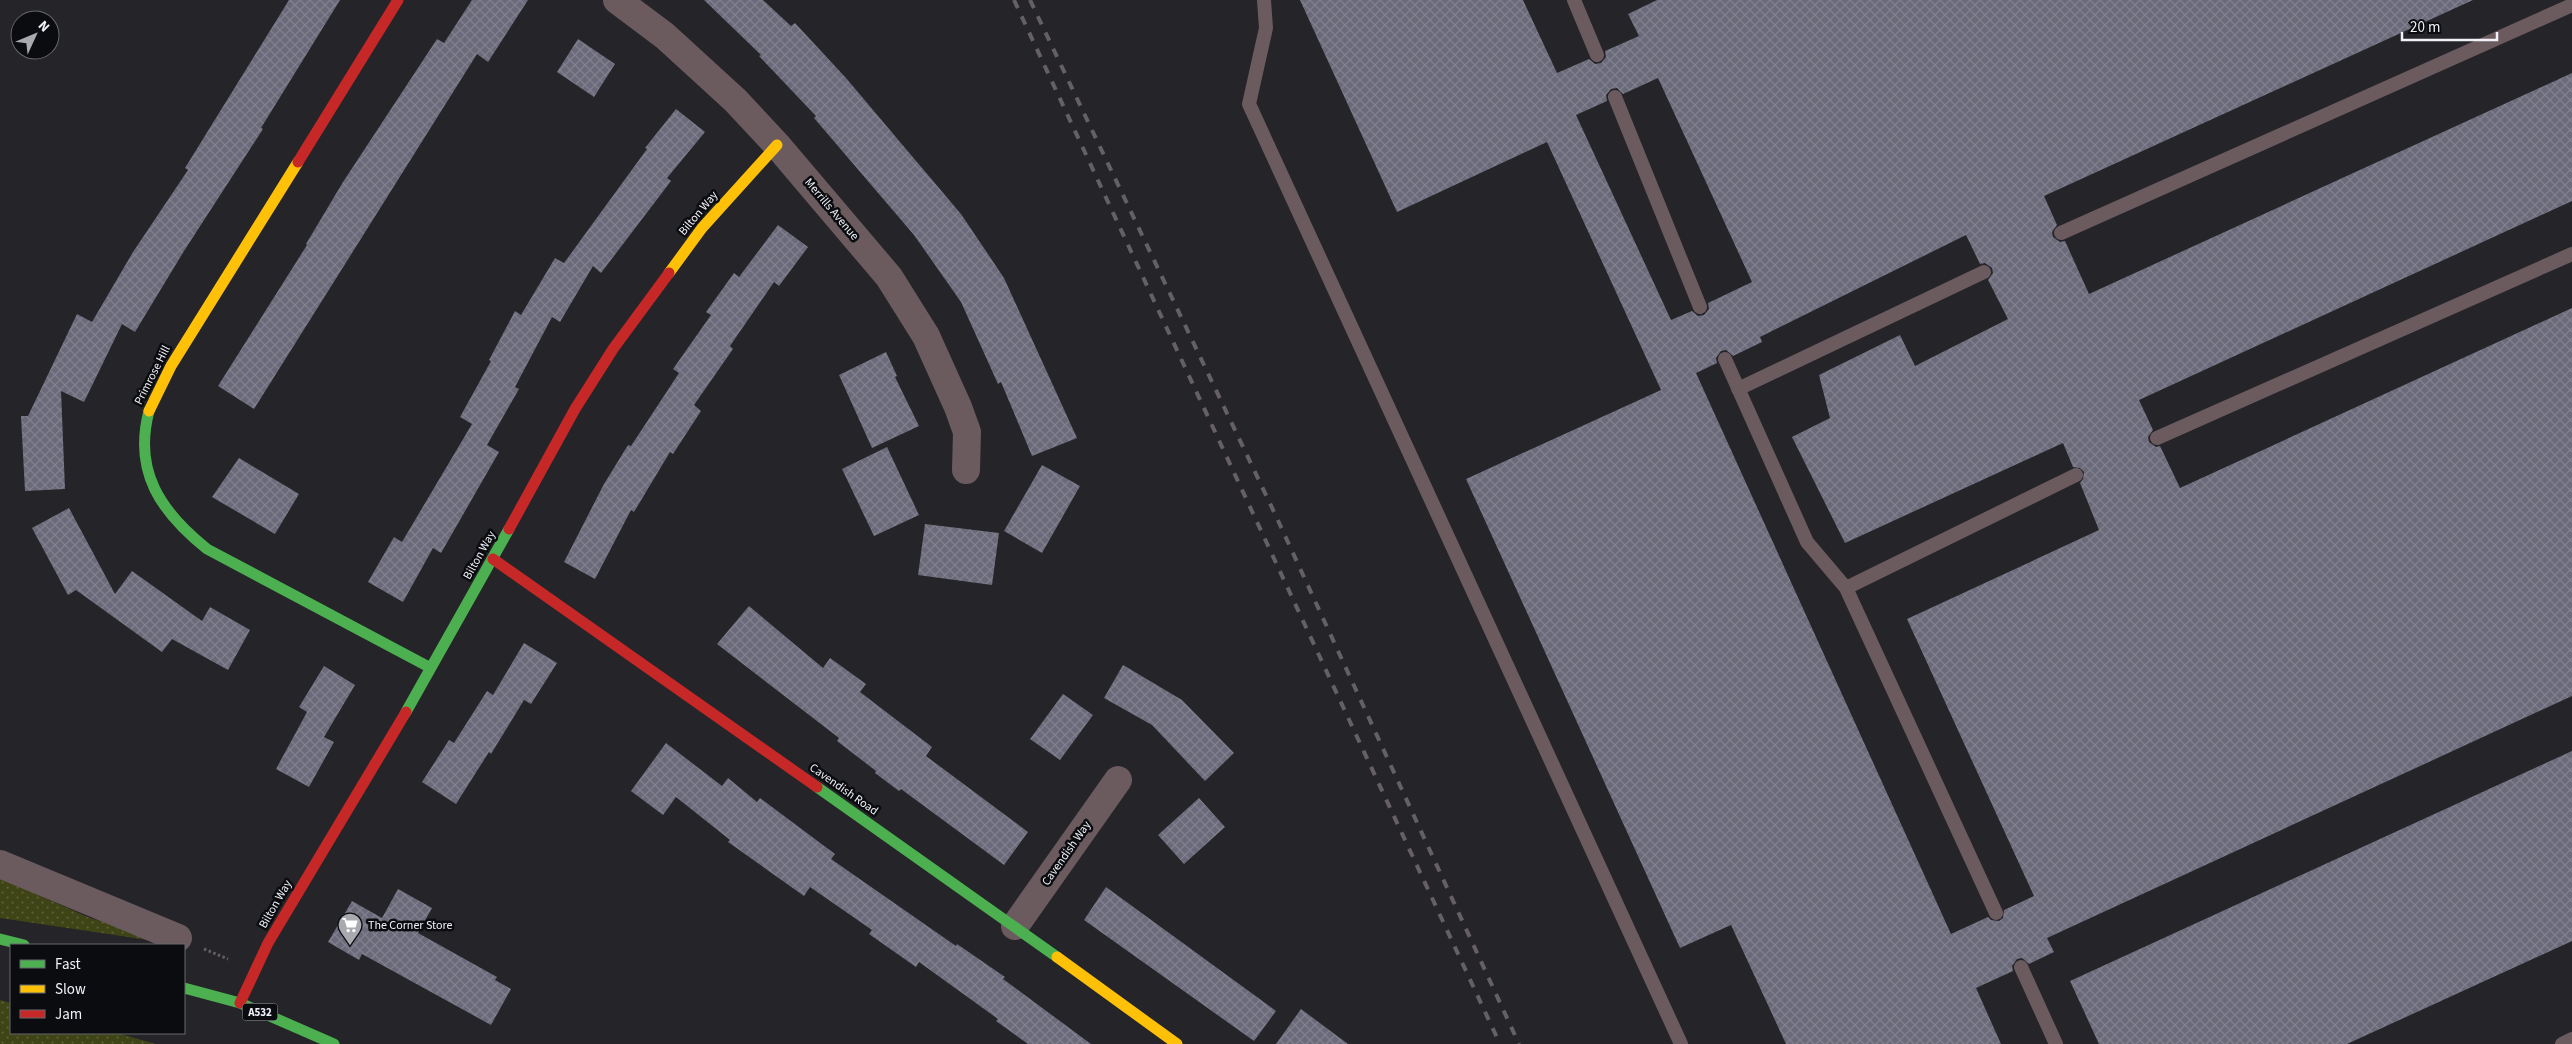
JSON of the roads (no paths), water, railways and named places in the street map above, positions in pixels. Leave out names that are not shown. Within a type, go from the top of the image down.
[{"type":"street","name":"Primrose Hill","points":[[398,0],[171,366],[147,416],[143,442],[148,477],[154,492],[162,506],[187,535],[207,549],[429,667]]},
{"type":"street","name":"Merrills Avenue","points":[[617,0],[665,36],[698,64],[777,145],[889,277],[926,336],[967,432],[969,446],[966,470]]},
{"type":"street","name":"Bilton Way","points":[[240,1003],[254,969],[311,869],[378,760],[429,667],[493,559],[575,409],[613,349],[702,228],[777,145]]},
{"type":"street","name":"Cavendish Road","points":[[493,559],[1014,926],[1176,1044]]},
{"type":"street","name":"Cavendish Way","points":[[1014,926],[1118,780]]},
{"type":"street","points":[[0,864],[178,938]]},
{"type":"street","points":[[0,939],[20,944]]},
{"type":"street","name":"A532","points":[[185,988],[240,1003],[334,1044]]},
{"type":"lane","points":[[1264,0],[1266,28],[1249,104],[1681,1044]]},
{"type":"lane","points":[[1574,0],[1597,55]]},
{"type":"lane","points":[[2061,233],[2572,5]]},
{"type":"lane","points":[[1615,97],[1700,307]]},
{"type":"lane","points":[[2157,438],[2572,254]]},
{"type":"lane","points":[[1738,389],[1984,272]]},
{"type":"lane","points":[[1725,359],[1807,542],[1846,588],[1996,913]]},
{"type":"lane","points":[[1846,588],[2076,475]]},
{"type":"lane","points":[[2021,967],[2056,1044]]},
{"type":"lane","points":[[2562,1044],[2572,1039]]},
{"type":"railway","points":[[1014,0],[1500,1044]]},
{"type":"railway","points":[[1030,0],[1275,514],[1519,1044]]},
{"type":"place","name":"The Corner Store","points":[[350,946]]}]
